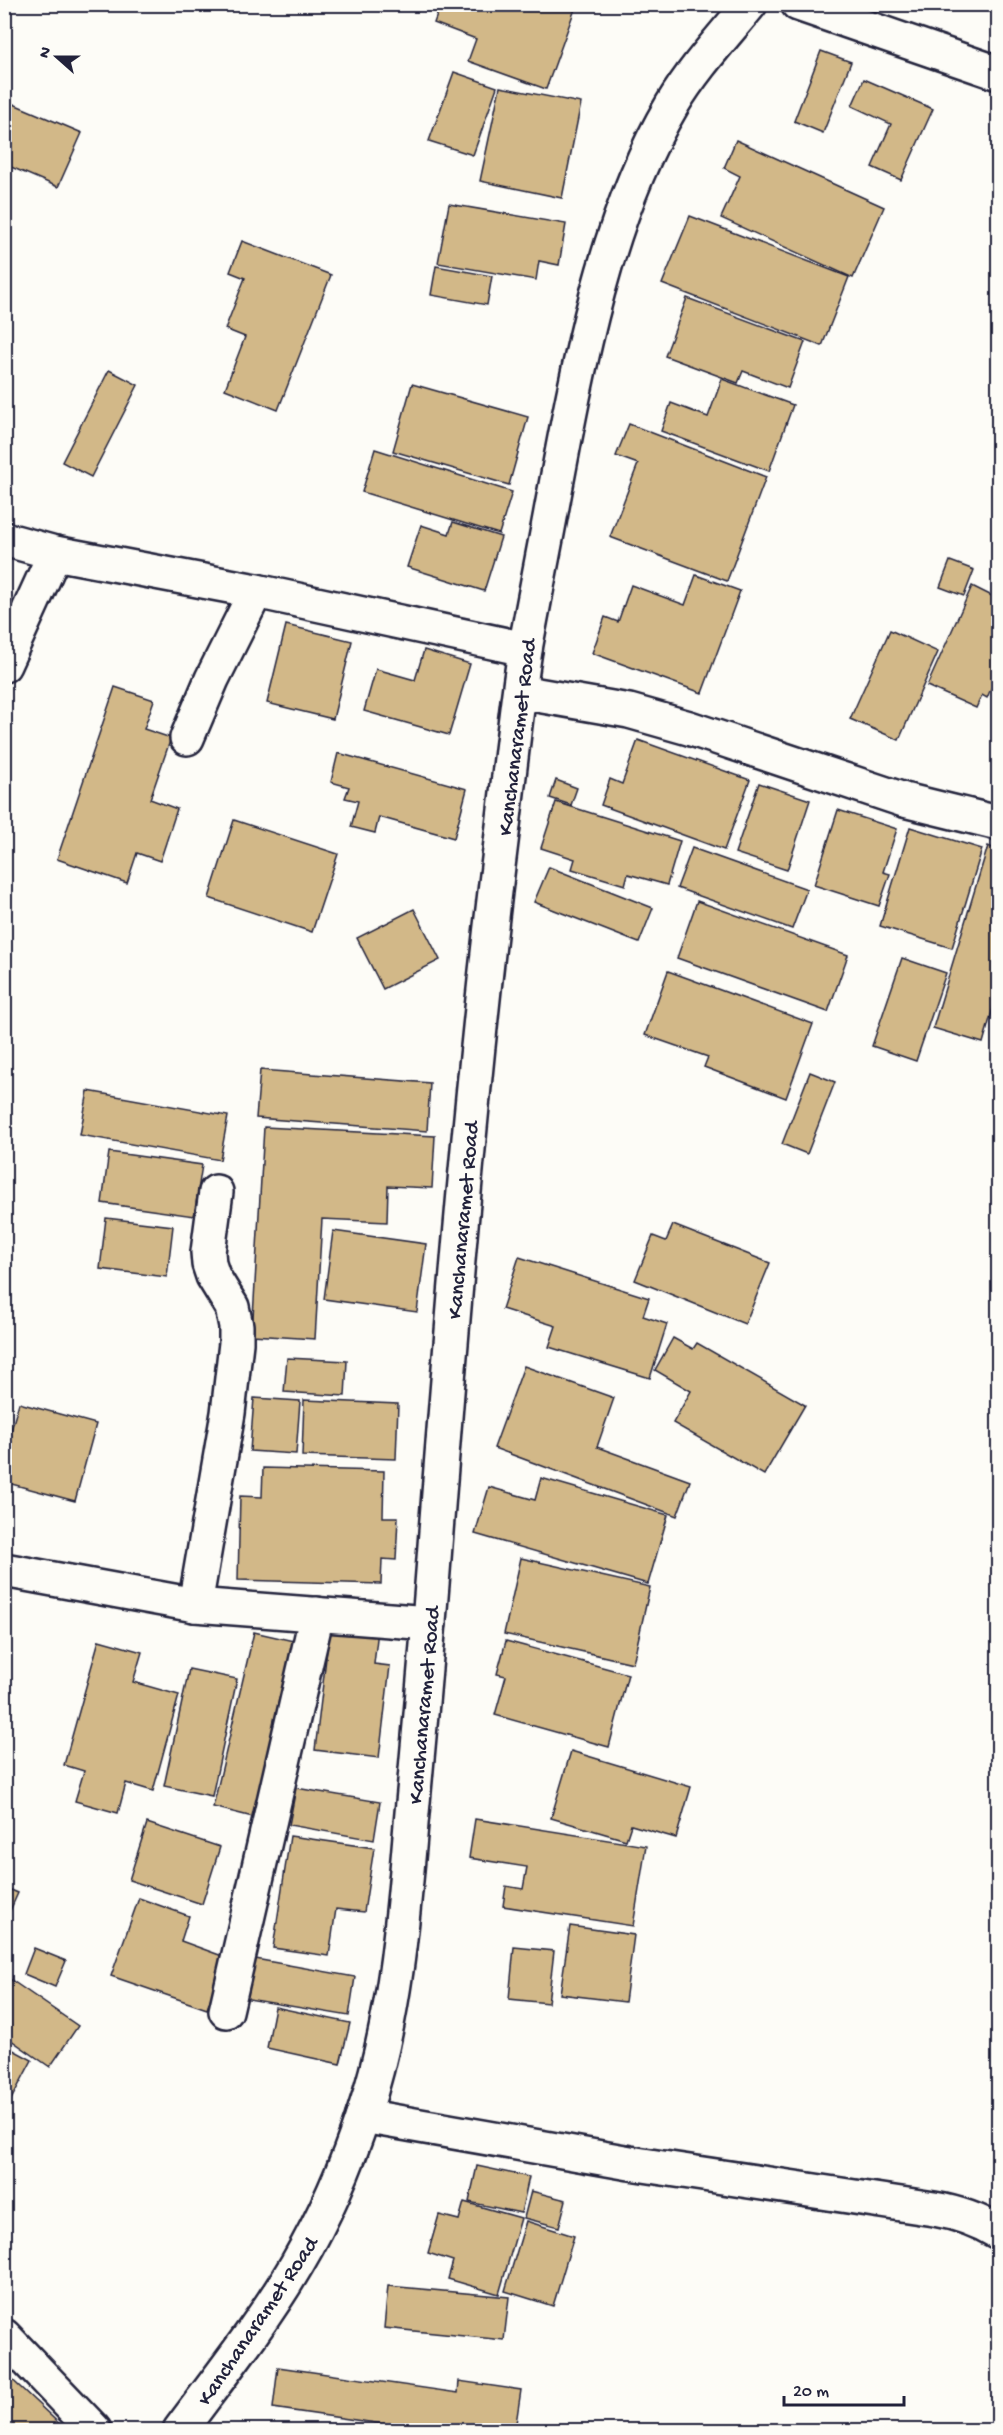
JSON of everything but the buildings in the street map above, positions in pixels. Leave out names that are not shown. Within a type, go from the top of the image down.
[{"type":"street","name":"Kanchanaramet Road","points":[[180,2430],[252,2332],[296,2266],[335,2188],[363,2116],[379,2066],[398,1950],[429,1623],[452,1315],[483,983],[525,649],[558,474],[592,314],[620,223],[648,150],[669,109],[691,75],[750,4]]},
{"type":"street","points":[[798,4],[999,73]]},
{"type":"street","points":[[4,539],[55,553],[256,591],[525,649]]},
{"type":"street","points":[[4,665],[55,553]]},
{"type":"street","points":[[187,738],[212,679],[256,591]]},
{"type":"street","points":[[520,692],[639,714],[689,728],[904,800],[999,823]]},
{"type":"street","points":[[195,1605],[228,1413],[236,1343],[236,1326],[232,1307],[213,1276],[209,1264],[208,1252],[216,1192]]},
{"type":"street","points":[[4,1570],[195,1605],[429,1623]]},
{"type":"street","points":[[226,2011],[317,1614]]},
{"type":"street","points":[[363,2116],[630,2163],[957,2213],[999,2232]]},
{"type":"street","points":[[4,2336],[94,2430]]}]
